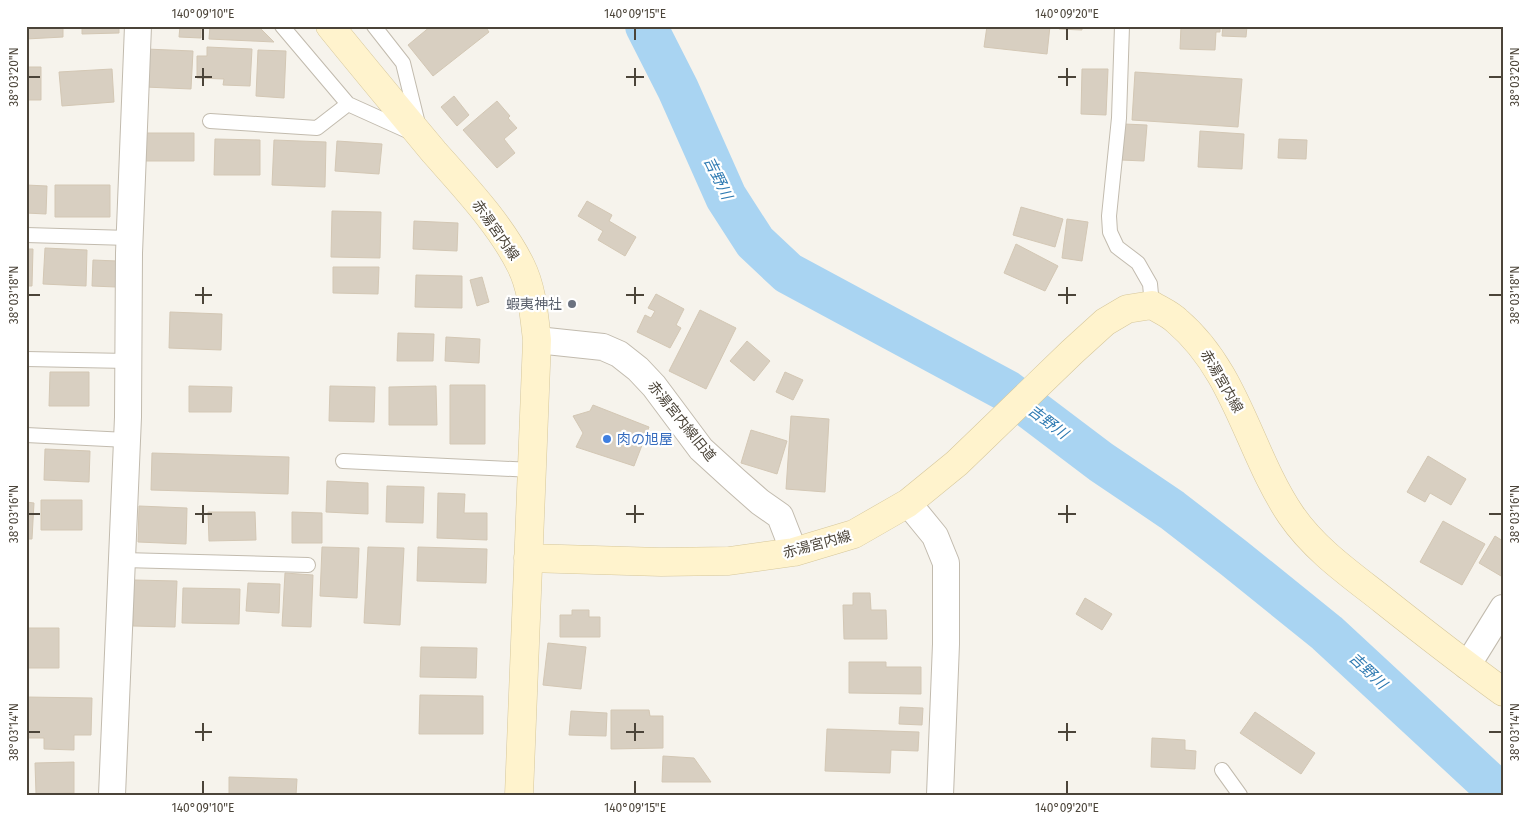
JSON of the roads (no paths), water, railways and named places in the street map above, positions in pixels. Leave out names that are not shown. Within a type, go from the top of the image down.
[{"type":"main road","name":"赤湯宮内線","points":[[330,26],[474,199],[504,239],[521,267],[529,289],[537,340],[528,558],[661,562],[729,561],[794,552],[854,534],[908,503],[957,463],[1105,322],[1127,309],[1152,305],[1176,320],[1202,346],[1229,387],[1270,478],[1291,516],[1320,550],[1467,666],[1503,692]]},
{"type":"main road","points":[[520,795],[528,558]]},
{"type":"street","points":[[112,795],[123,560],[127,440],[129,238],[138,26]]},
{"type":"street","name":"赤湯宮内線旧道","points":[[537,340],[602,347],[619,354],[638,369],[654,386],[701,449],[748,491],[780,516],[794,552]]},
{"type":"street","points":[[908,503],[935,536],[946,564],[946,644],[940,795]]},
{"type":"street","points":[[1467,666],[1503,608]]},
{"type":"lane","points":[[282,26],[348,104],[422,137]]},
{"type":"lane","points":[[374,26],[403,63],[422,137]]},
{"type":"lane","points":[[1122,26],[1118,118],[1109,216],[1110,232],[1117,247],[1138,263],[1150,284],[1152,305]]},
{"type":"lane","points":[[210,121],[317,128],[348,104]]},
{"type":"lane","points":[[26,235],[129,238]]},
{"type":"lane","points":[[26,358],[128,361]]},
{"type":"lane","points":[[26,435],[127,440]]},
{"type":"lane","points":[[343,461],[532,470]]},
{"type":"lane","points":[[123,560],[308,565]]},
{"type":"lane","points":[[1222,770],[1240,795]]},
{"type":"waterway","name":"吉野川","points":[[646,26],[678,89],[726,197],[755,242],[788,273],[1007,391],[1101,462],[1172,510],[1327,633],[1502,795]]},
{"type":"place","name":"蝦夷神社","points":[[572,304]]},
{"type":"place","name":"肉の旭屋","points":[[607,439]]}]
